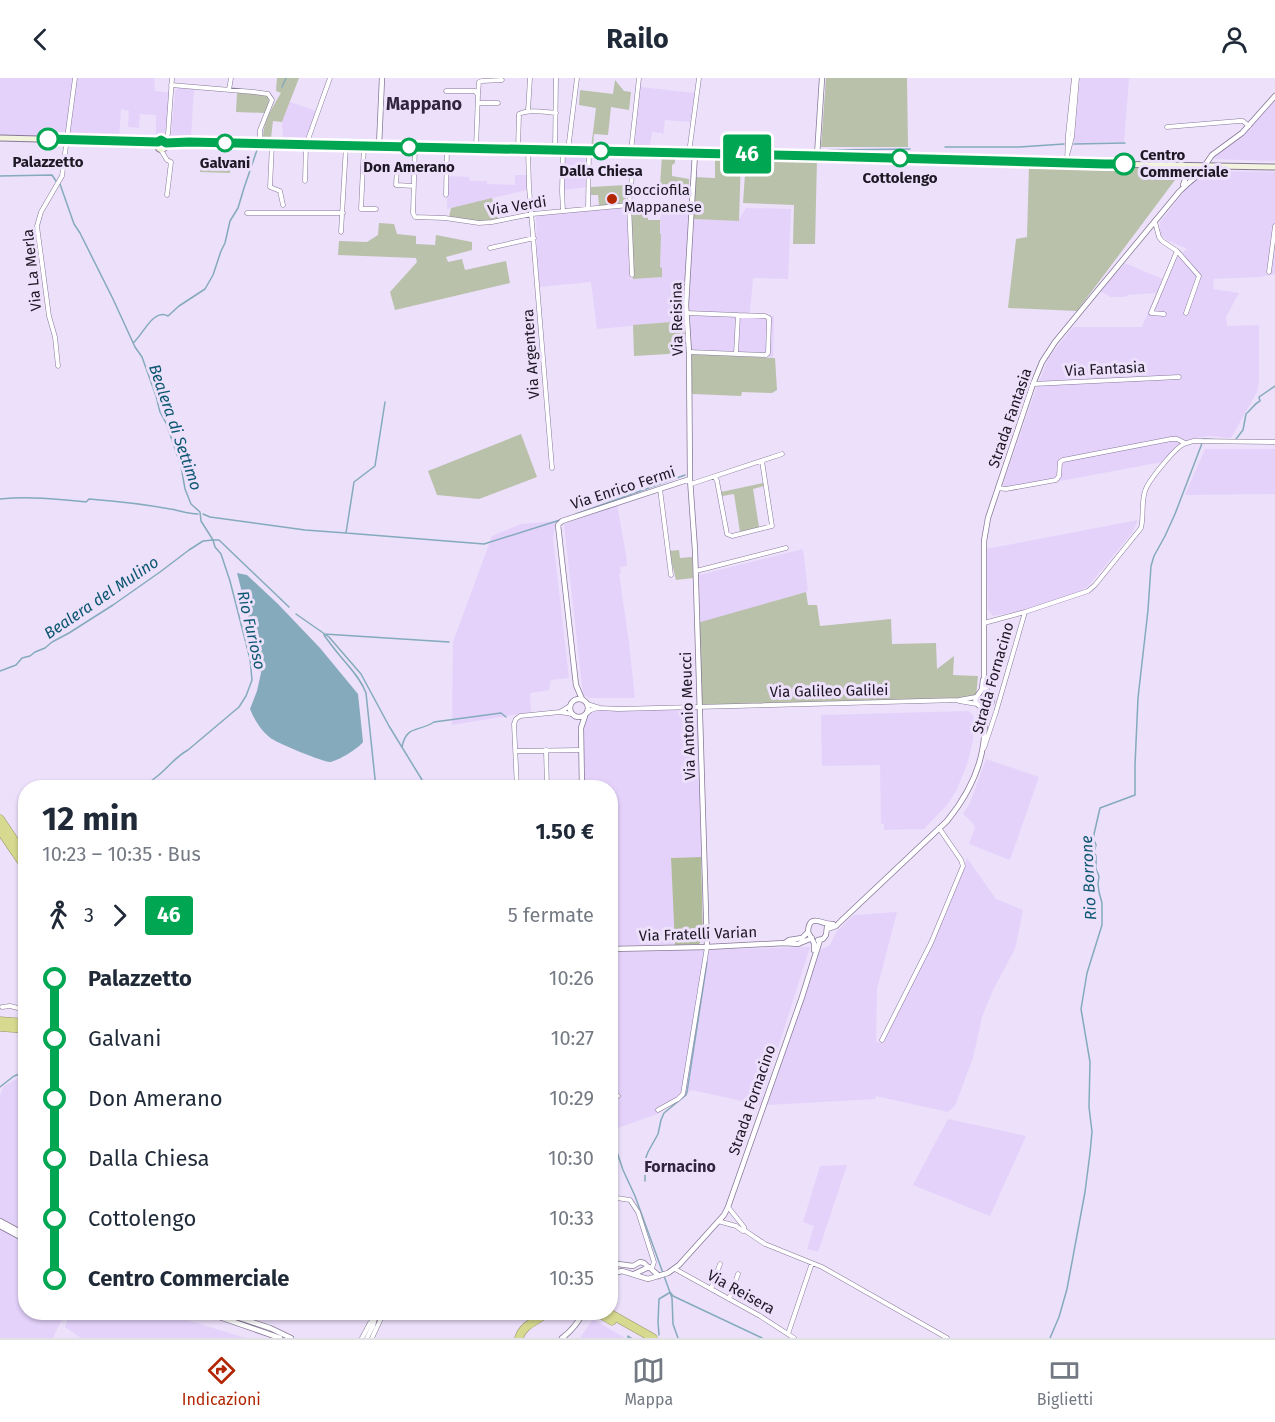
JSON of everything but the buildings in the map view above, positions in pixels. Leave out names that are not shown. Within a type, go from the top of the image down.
[{"type":"highway","points":[[0,819],[18,846]]},
{"type":"highway","points":[[0,830],[18,856]]},
{"type":"highway","points":[[0,1021],[18,1022]]},
{"type":"highway","points":[[0,1027],[18,1028]]},
{"type":"highway","points":[[618,1318],[653,1338]]},
{"type":"highway","points":[[519,1338],[524,1328],[536,1320]]},
{"type":"highway","points":[[611,1320],[643,1338]]},
{"type":"main road","points":[[0,138],[146,141],[163,144],[178,142],[447,147],[1027,161],[1068,159],[1105,161],[1116,164],[1189,167],[1205,165],[1275,167]]},
{"type":"street","name":"Via La Merla","points":[[58,366],[37,226],[41,212],[62,176],[75,78]]},
{"type":"street","points":[[167,195],[171,162],[167,160],[163,144],[168,134],[172,78]]},
{"type":"street","points":[[229,90],[231,78]]},
{"type":"street","points":[[305,181],[306,145],[330,78]]},
{"type":"street","points":[[379,146],[382,78]]},
{"type":"street","points":[[528,111],[530,78]]},
{"type":"street","points":[[555,150],[556,78]]},
{"type":"street","points":[[563,211],[562,191],[566,150],[577,78]]},
{"type":"street","points":[[631,152],[639,78]]},
{"type":"street","points":[[692,153],[699,78]]},
{"type":"street","points":[[817,156],[822,78]]},
{"type":"street","points":[[1068,159],[1072,137],[1076,78]]},
{"type":"street","points":[[476,148],[479,82],[502,80]]},
{"type":"street","points":[[171,85],[265,93],[270,96],[272,100],[260,130],[260,144]]},
{"type":"street","points":[[446,91],[475,92],[478,95]]},
{"type":"street","name":"Strada Fantasia","points":[[1198,175],[1212,154],[1249,126],[1275,96]]},
{"type":"street","points":[[478,103],[498,103]]},
{"type":"street","points":[[518,149],[519,114],[528,111],[556,113]]},
{"type":"street","points":[[1167,126],[1243,121],[1249,126]]},
{"type":"street","points":[[272,144],[270,187],[280,191],[283,209]]},
{"type":"street","points":[[341,232],[346,146]]},
{"type":"street","points":[[364,146],[361,209],[376,209]]},
{"type":"street","name":"Via Verdi","points":[[415,147],[413,213],[415,218],[445,218],[478,223],[532,214],[629,205],[693,208]]},
{"type":"street","points":[[446,195],[447,147]]},
{"type":"street","name":"Via Argentera","points":[[528,149],[529,187],[552,468]]},
{"type":"street","points":[[588,209],[590,151]]},
{"type":"street","name":"Via Reisina","points":[[691,482],[689,352],[686,313],[693,208],[692,153]]},
{"type":"street","points":[[1179,165],[1186,174]]},
{"type":"street","name":"Strada Fantasia","points":[[984,675],[984,541],[988,518],[1042,362],[1055,342],[1179,192],[1198,175],[1219,165]]},
{"type":"street","points":[[1189,167],[1190,181]]},
{"type":"street","name":"Strada Fantasia","points":[[1179,192],[1185,182],[1189,167]]},
{"type":"street","points":[[397,169],[396,185],[414,186]]},
{"type":"street","points":[[632,176],[629,205],[632,275]]},
{"type":"street","points":[[247,213],[283,209],[343,213]]},
{"type":"street","points":[[1155,221],[1162,241],[1177,251],[1199,276],[1186,313]]},
{"type":"street","points":[[1269,272],[1275,226]]},
{"type":"street","points":[[490,248],[534,237]]},
{"type":"street","points":[[1164,314],[1151,313],[1177,251]]},
{"type":"street","points":[[686,313],[769,318],[768,353],[766,355],[689,352]]},
{"type":"street","points":[[736,354],[738,315]]},
{"type":"street","name":"Via Fantasia","points":[[1033,384],[1179,377]]},
{"type":"street","points":[[998,488],[1006,489],[1056,480],[1059,476],[1060,462],[1063,460],[1171,438],[1185,443],[1193,441],[1275,442]]},
{"type":"street","name":"Strada Fornacino","points":[[984,623],[1080,595],[1095,585],[1140,528],[1143,522],[1145,490],[1151,479],[1185,443]]},
{"type":"street","name":"Via Enrico Fermi","points":[[576,685],[558,525],[562,521],[660,489],[715,477],[782,454]]},
{"type":"street","points":[[715,477],[727,534],[732,536],[772,526],[762,461]]},
{"type":"street","name":"Via Antonio Meucci","points":[[691,482],[696,571],[707,947]]},
{"type":"street","points":[[660,489],[671,575]]},
{"type":"street","points":[[696,571],[786,548]]},
{"type":"street","name":"Strada Fornacino","points":[[826,926],[836,926],[939,828],[968,791],[996,712],[1025,612]]},
{"type":"street","points":[[984,675],[988,692],[992,698],[990,705],[985,707],[979,706],[976,697],[981,692],[984,675]]},
{"type":"street","points":[[576,685],[579,694],[587,704],[600,708]]},
{"type":"street","points":[[560,712],[570,706],[573,701],[576,685]]},
{"type":"street","points":[[981,692],[988,692]]},
{"type":"street","name":"Via Galileo Galilei","points":[[600,708],[618,710],[959,700],[976,697]]},
{"type":"street","points":[[573,701],[582,699]]},
{"type":"street","name":"Via Galileo Galilei","points":[[959,700],[979,706]]},
{"type":"street","points":[[582,780],[581,728],[588,710],[587,704]]},
{"type":"street","name":"Strada Fornacino","points":[[982,751],[986,715],[990,705]]},
{"type":"street","points":[[570,706],[581,728]]},
{"type":"street","name":"Strada Fornacino","points":[[979,706],[983,717],[980,758]]},
{"type":"street","points":[[517,780],[514,724],[519,716],[560,712],[574,716],[600,708]]},
{"type":"street","points":[[546,750],[547,780]]},
{"type":"street","points":[[515,751],[581,750]]},
{"type":"street","points":[[882,1041],[931,943],[963,867],[961,860],[939,828]]},
{"type":"street","points":[[814,921],[820,921],[826,926],[826,934],[820,940],[812,939],[808,932],[809,925],[814,921]]},
{"type":"street","name":"Via Fratelli Varian","points":[[785,943],[802,938],[808,932]]},
{"type":"street","name":"Strada Fornacino","points":[[812,939],[815,945],[813,958]]},
{"type":"street","name":"Via Fratelli Varian","points":[[618,949],[798,944],[812,939]]},
{"type":"street","name":"Strada Fornacino","points":[[649,1271],[662,1275],[675,1269],[728,1207],[820,940]]},
{"type":"street","points":[[658,1110],[683,1094],[707,947]]},
{"type":"street","points":[[2,1007],[18,1008]]},
{"type":"street","points":[[618,1198],[630,1200],[638,1212],[654,1262],[649,1271],[642,1274],[644,1278],[622,1271],[618,1272]]},
{"type":"street","points":[[728,1207],[744,1230]]},
{"type":"street","points":[[0,1221],[18,1231]]},
{"type":"street","points":[[718,1221],[733,1224],[765,1244],[822,1267],[944,1337]]},
{"type":"street","points":[[0,1226],[18,1236]]},
{"type":"street","points":[[788,1334],[812,1263]]},
{"type":"street","points":[[618,1264],[636,1265],[649,1271]]},
{"type":"street","points":[[711,1289],[720,1264]]},
{"type":"street","name":"Via Reisera","points":[[675,1269],[760,1316],[794,1338]]},
{"type":"street","points":[[634,1274],[649,1271]]},
{"type":"street","points":[[729,1299],[738,1274]]},
{"type":"street","points":[[229,1320],[280,1338]]},
{"type":"street","points":[[246,1320],[291,1338]]},
{"type":"street","points":[[362,1338],[372,1320]]},
{"type":"street","points":[[367,1338],[375,1320]]},
{"type":"street","points":[[372,1338],[380,1320]]},
{"type":"street","points":[[562,1338],[579,1320]]},
{"type":"shaded area","points":[[0,78],[154,78],[155,91],[170,93],[168,122],[165,131],[156,136],[156,115],[140,114],[139,128],[128,127],[129,111],[121,109],[119,139],[0,136]]},
{"type":"shaded area","points":[[1080,78],[1129,78],[1124,142],[1074,143]]},
{"type":"shaded area","points":[[640,87],[695,93],[690,122],[665,120],[663,135],[652,132],[650,145],[636,145]]},
{"type":"shaded area","points":[[178,88],[194,89],[191,137],[171,136],[175,91]]},
{"type":"shaded area","points":[[1275,100],[1275,161],[1212,159],[1215,154],[1239,138]]},
{"type":"shaded area","points":[[290,102],[316,111],[306,140],[283,139],[282,122]]},
{"type":"shaded area","points":[[564,151],[585,153],[586,187],[563,190]]},
{"type":"shaded area","points":[[1207,171],[1275,172],[1275,274],[1214,279],[1213,289],[1239,293],[1226,317],[1227,326],[1259,325],[1257,392],[1231,438],[1209,436],[1190,439],[1181,443],[1162,462],[1002,491],[1049,357],[1073,327],[1142,327],[1156,293],[1111,297],[1100,291],[1125,263],[1167,281],[1178,256],[1187,249],[1167,240],[1160,234],[1160,222],[1187,188]]},
{"type":"shaded area","points":[[515,175],[527,175],[527,190],[447,209],[448,176],[469,177],[470,181],[487,181],[487,184],[515,185]]},
{"type":"shaded area","points":[[627,207],[630,279],[662,277],[660,268],[661,207],[690,208],[684,321],[597,329],[591,282],[538,287],[536,216]]},
{"type":"shaded area","points":[[746,208],[791,209],[788,279],[753,278],[750,313],[774,316],[773,357],[691,354],[686,313],[690,243],[693,242],[694,219],[738,221]]},
{"type":"shaded area","points":[[1205,449],[1275,449],[1275,494],[1185,495]]},
{"type":"shaded area","points":[[617,504],[627,566],[620,567],[621,573],[619,573],[635,698],[589,698],[583,695],[564,524]]},
{"type":"shaded area","points":[[1138,520],[1132,533],[1083,590],[1021,611],[993,616],[988,610],[986,549]]},
{"type":"shaded area","points":[[556,521],[553,539],[569,678],[551,680],[549,690],[530,693],[531,712],[452,725],[453,642],[492,536],[521,524]]},
{"type":"shaded area","points":[[803,549],[808,591],[700,623],[699,575]]},
{"type":"shaded area","points":[[699,707],[701,857],[671,858],[675,945],[618,946],[618,780],[585,780],[583,722],[587,713],[600,708]]},
{"type":"shaded area","points":[[968,711],[973,715],[974,721],[973,741],[967,765],[947,805],[924,829],[884,830],[884,824],[881,824],[880,765],[822,766],[821,715]]},
{"type":"shaded area","points":[[986,759],[1039,777],[1010,860],[969,844],[975,828],[963,814],[970,803]]},
{"type":"shaded area","points":[[967,858],[996,899],[1023,910],[1015,949],[993,990],[982,1017],[973,1058],[955,1106],[948,1112],[876,1096],[875,1099],[767,1105],[820,950],[830,945],[837,931],[854,915],[897,912],[877,989],[876,1041],[880,1043],[931,943]]},
{"type":"shaded area","points":[[810,947],[760,1105],[692,1090],[657,1114],[618,1128],[618,952]]},
{"type":"shaded area","points":[[18,1078],[18,1320],[62,1320],[53,1338],[0,1338],[0,1095],[4,1086]]},
{"type":"shaded area","points":[[948,1119],[1026,1136],[990,1216],[913,1185]]},
{"type":"shaded area","points":[[847,1165],[818,1252],[807,1249],[814,1226],[803,1222],[820,1166]]},
{"type":"shaded area","points":[[68,1320],[187,1320],[245,1338],[81,1338],[65,1327]]},
{"type":"shaded area","points":[[592,1320],[595,1320],[625,1338],[580,1338]]},
{"type":"green space","points":[[277,78],[299,78],[282,122],[273,121],[271,138],[263,137],[267,120],[281,93],[276,91]]},
{"type":"green space","points":[[826,78],[907,78],[908,147],[821,147]]},
{"type":"green space","points":[[615,80],[624,91],[631,92],[629,110],[611,107],[608,135],[594,134],[593,148],[591,148],[596,108],[579,105],[580,90],[613,94]]},
{"type":"green space","points":[[237,93],[267,96],[269,101],[265,113],[236,112]]},
{"type":"green space","points":[[662,155],[675,155],[672,176],[689,179],[689,186],[660,186]]},
{"type":"green space","points":[[741,156],[739,221],[692,219],[694,177],[715,178],[715,157]]},
{"type":"green space","points":[[206,157],[231,159],[230,173],[200,172],[201,163],[205,163]]},
{"type":"green space","points":[[817,159],[815,244],[793,244],[794,205],[743,203],[746,160]]},
{"type":"green space","points":[[1029,165],[1175,168],[1181,172],[1077,311],[1008,308],[1016,239],[1027,237]]},
{"type":"green space","name":"Bocciofila Mappanese","points":[[625,185],[626,203],[599,206],[598,195],[591,195],[591,187]]},
{"type":"green space","points":[[492,198],[498,219],[474,222],[449,217],[451,208]]},
{"type":"green space","points":[[630,208],[648,209],[648,220],[661,220],[660,267],[662,277],[633,279]]},
{"type":"green space","points":[[379,223],[394,224],[397,234],[416,236],[416,244],[435,245],[436,235],[472,242],[472,250],[446,257],[448,262],[462,259],[465,270],[506,261],[510,283],[395,310],[390,292],[417,262],[416,258],[338,255],[339,241],[367,242],[378,235]]},
{"type":"green space","points":[[684,321],[685,353],[634,356],[633,325]]},
{"type":"green space","points":[[691,354],[775,358],[777,390],[772,393],[742,392],[741,396],[693,394],[691,392]]},
{"type":"green space","points":[[521,434],[537,477],[479,499],[437,495],[428,471]]},
{"type":"green space","points":[[763,483],[764,486],[753,489],[759,527],[740,532],[734,494],[722,496],[721,492]]},
{"type":"green space","points":[[679,550],[680,558],[692,557],[693,578],[676,580],[669,551]]},
{"type":"green space","points":[[806,592],[808,605],[817,605],[820,626],[891,619],[892,644],[936,643],[937,669],[954,656],[953,675],[978,676],[976,697],[958,700],[699,707],[697,623]]},
{"type":"green space","points":[[701,857],[703,939],[699,944],[675,945],[671,858]]},
{"type":"water","points":[[237,573],[247,575],[278,604],[320,648],[358,694],[363,742],[348,754],[330,762],[319,759],[272,739],[257,722],[250,709],[261,673]]},
{"type":"waterway","points":[[282,87],[286,78]]},
{"type":"waterway","points":[[1074,144],[1125,143]]},
{"type":"waterway","points":[[945,147],[1019,147],[1064,144]]},
{"type":"waterway","points":[[133,343],[153,319],[158,316],[168,316],[205,289],[225,243],[230,221],[238,208],[258,147]]},
{"type":"waterway","points":[[829,150],[910,149]]},
{"type":"waterway","name":"Bealera di Settimo","points":[[0,176],[52,175],[56,181]]},
{"type":"waterway","name":"Bealera di Settimo","points":[[60,184],[74,224],[142,357],[181,466],[185,489],[191,504],[200,512],[201,521],[213,540],[219,540],[289,607]]},
{"type":"waterway","name":"Rio Borrone","points":[[1236,439],[1243,430],[1246,414],[1260,401],[1259,397],[1275,386]]},
{"type":"waterway","points":[[203,514],[210,517],[305,530],[346,533],[354,482],[375,466],[385,402]]},
{"type":"waterway","name":"Rio Borrone","points":[[1050,1338],[1067,1289],[1085,1192],[1092,1132],[1089,1107],[1090,1062],[1081,1009],[1087,973],[1102,925],[1102,903],[1094,852],[1096,845],[1094,834],[1100,808],[1135,795],[1138,698],[1151,566],[1154,556],[1175,514],[1203,439],[1220,440]]},
{"type":"waterway","points":[[576,514],[685,475]]},
{"type":"waterway","points":[[0,499],[32,498],[86,502],[89,499],[139,504],[198,514]]},
{"type":"waterway","points":[[346,533],[484,544],[560,520]]},
{"type":"waterway","name":"Rio Furioso","points":[[0,671],[16,665],[22,658],[45,648],[113,605],[203,541],[213,540],[221,554],[230,581],[250,659],[252,680],[239,707],[152,780]]},
{"type":"waterway","name":"Bealera di Settimo","points":[[296,614],[329,637],[361,674],[422,780]]},
{"type":"waterway","points":[[324,634],[449,642]]},
{"type":"waterway","points":[[324,635],[358,678],[366,693],[375,780]]},
{"type":"waterway","points":[[402,747],[410,732],[434,722],[501,713],[506,717]]},
{"type":"waterway","points":[[645,1181],[645,1160],[658,1134],[664,1113],[687,1092],[707,962]]},
{"type":"waterway","name":"Rio Furioso","points":[[0,1087],[18,1075]]},
{"type":"waterway","name":"Bealera di Settimo","points":[[618,1155],[672,1298],[673,1324],[678,1338]]},
{"type":"waterway","points":[[670,1292],[673,1296],[762,1338]]},
{"type":"waterway","points":[[659,1335],[659,1299],[669,1293]]},
{"type":"waterway","points":[[628,1338],[628,1336],[631,1338]]},
{"type":"bus line","name":"46","points":[[48,139],[1124,164]]},
{"type":"place","name":"Palazzetto","points":[[48,139]]},
{"type":"place","name":"Galvani","points":[[225,143]]},
{"type":"place","name":"Don Amerano","points":[[409,147]]},
{"type":"place","name":"Dalla Chiesa","points":[[601,151]]},
{"type":"place","name":"Cottolengo","points":[[900,158]]},
{"type":"place","name":"Centro Commerciale","points":[[1124,164]]},
{"type":"place","name":"Bocciofila Mappanese","points":[[612,199]]},
{"type":"district","name":"Mappano","points":[[424,104]]},
{"type":"district","name":"Fornacino","points":[[680,1166]]},
{"type":"water label","name":"Bealera del Mulino","points":[[101,597]]}]
